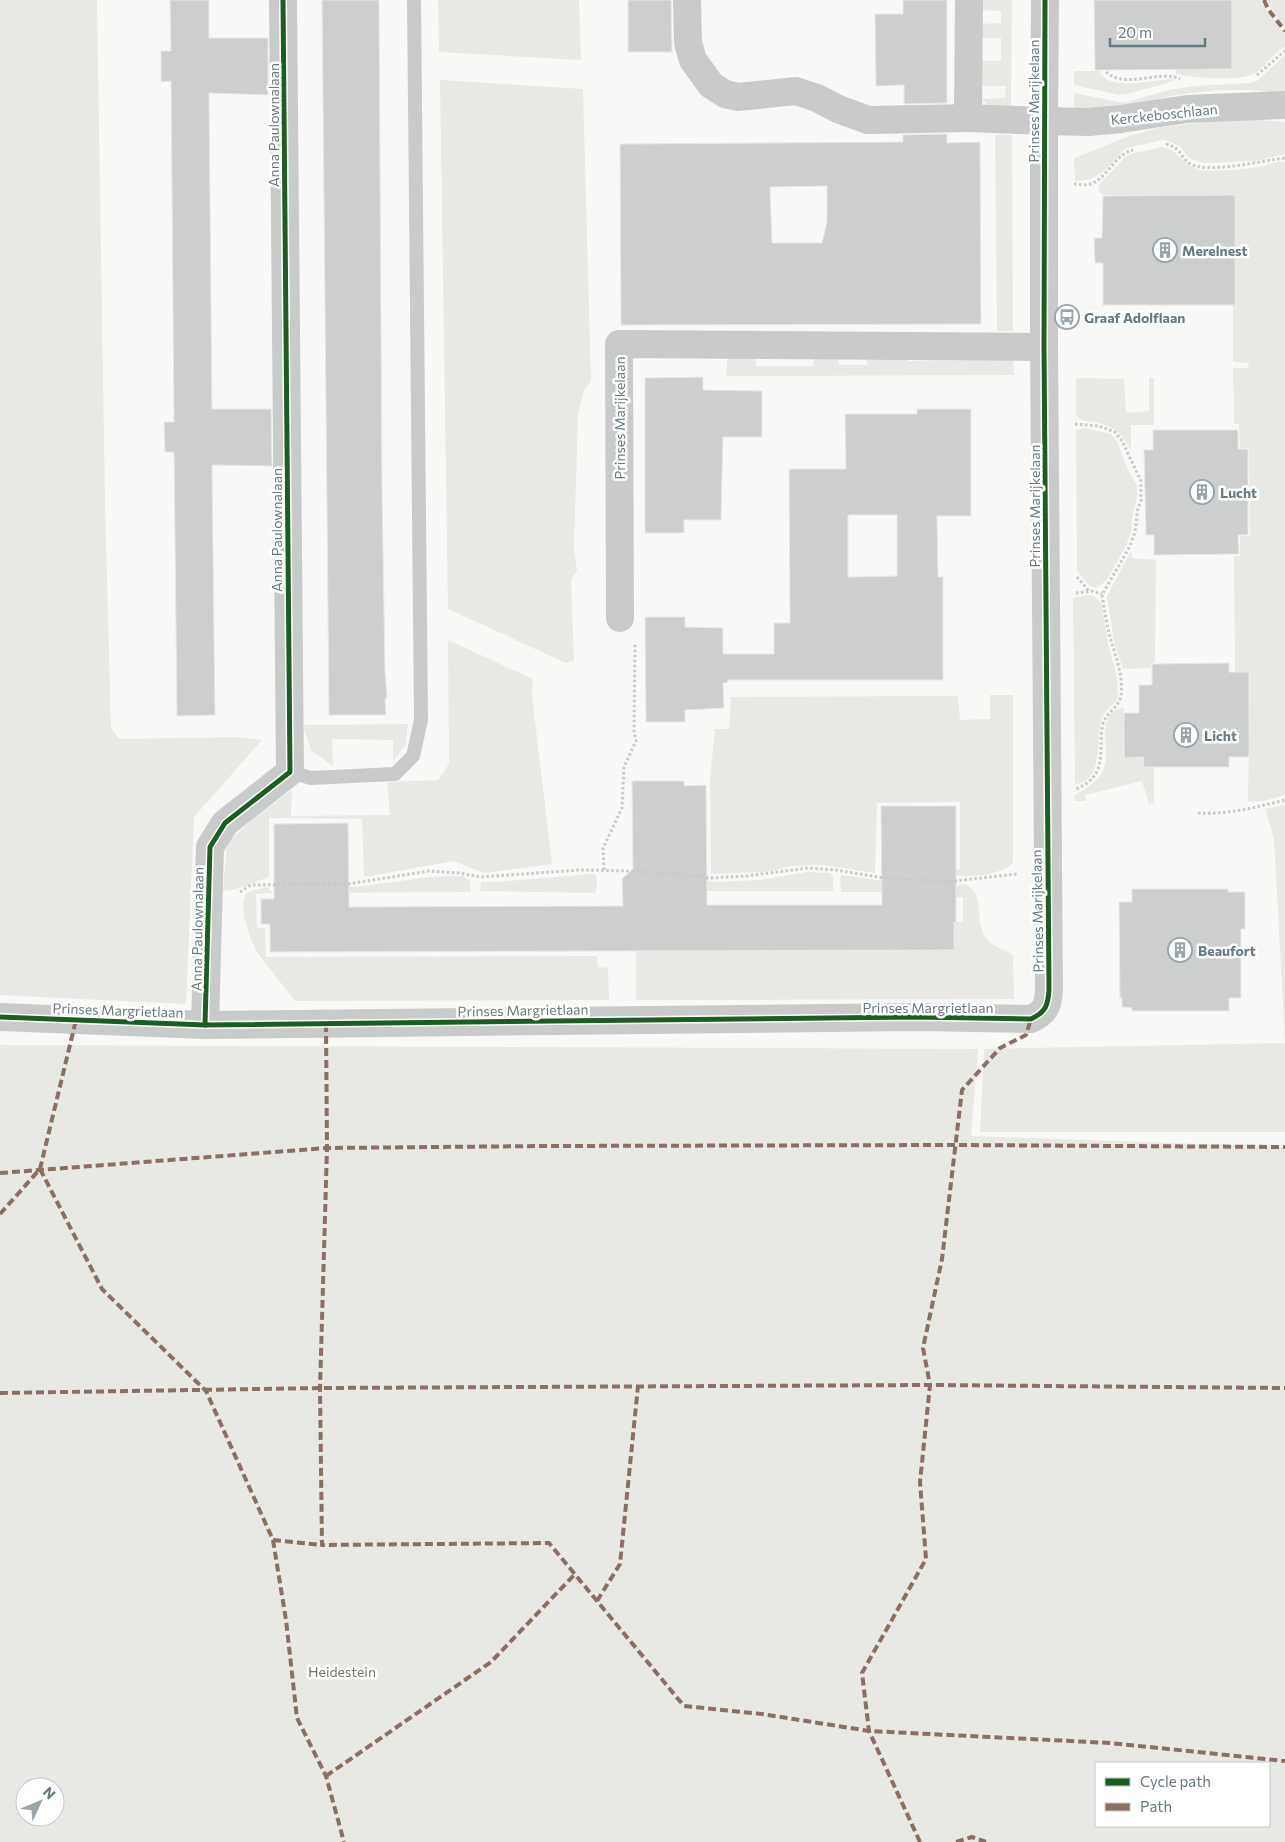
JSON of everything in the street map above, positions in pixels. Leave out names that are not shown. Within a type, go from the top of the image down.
[{"type":"street","name":"Anna Paulownalaan","points":[[205,1025],[210,847],[225,822],[290,772],[283,0]]},
{"type":"street","name":"Prinses Marijkelaan","points":[[688,0],[688,43],[693,60],[711,85],[724,94],[738,97],[796,91],[868,120],[968,118],[1044,121]]},
{"type":"street","points":[[968,118],[969,0]]},
{"type":"street","name":"Prinses Marijkelaan","points":[[1043,1011],[1048,1004],[1049,990],[1044,346],[1044,0]]},
{"type":"street","name":"Kerckeboschlaan","points":[[1044,121],[1089,122],[1186,109],[1285,106]]},
{"type":"street","name":"Prinses Marijkelaan","points":[[620,618],[619,344],[1044,346]]},
{"type":"street","name":"Prinses Margrietlaan","points":[[0,1017],[205,1025],[896,1018],[1031,1019],[1043,1011]]},
{"type":"lane","points":[[290,772],[310,778],[395,774],[413,756],[421,720],[414,0]]},
{"type":"path","points":[[1106,72],[1110,76],[1138,80],[1174,77],[1179,78],[1183,84]]},
{"type":"path","points":[[1163,143],[1181,152],[1189,163],[1202,167],[1246,166],[1285,158]]},
{"type":"path","points":[[1044,182],[1086,185],[1097,180],[1127,151],[1136,149]]},
{"type":"path","points":[[1071,792],[1083,787],[1097,774],[1101,764],[1102,727],[1105,716],[1121,699],[1122,691],[1119,669],[1102,595],[1130,546],[1135,532],[1141,488],[1141,481],[1122,441],[1115,432],[1099,426],[1072,424]]},
{"type":"path","points":[[604,870],[603,848],[622,808],[624,767],[636,741],[634,732],[635,637],[619,637],[620,618]]},
{"type":"path","points":[[1198,813],[1214,814],[1258,807],[1285,800]]},
{"type":"path","points":[[209,897],[224,898],[236,894],[251,885],[348,884],[429,872],[459,873],[480,877],[604,870],[678,874],[709,878],[746,876],[808,868],[836,870],[890,879],[954,881],[995,875],[1048,871]]},
{"type":"green space","points":[[0,0],[97,0],[105,503],[111,727],[119,739],[240,737],[262,740],[194,817],[186,1004],[0,995]]},
{"type":"green space","points":[[438,0],[579,0],[581,60],[439,52]]},
{"type":"green space","points":[[981,0],[1012,0],[1011,109],[990,108],[982,99],[1005,98],[1006,86],[982,86],[982,61],[1001,61],[1001,38],[982,38],[981,24],[1001,23],[1001,11],[981,10]]},
{"type":"green space","points":[[1231,0],[1261,0],[1267,11],[1285,33],[1285,47],[1259,70],[1248,76],[1217,78],[1176,74],[1176,70],[1232,70]]},
{"type":"green space","points":[[1266,0],[1285,0],[1285,28],[1282,25]]},
{"type":"green space","points":[[1285,55],[1285,93],[1219,90],[1175,95],[1110,111],[1074,108],[1074,93],[1128,102],[1169,90],[1257,81]]},
{"type":"green space","points":[[1074,71],[1099,71],[1108,80],[1123,83],[1173,79],[1174,81],[1119,95],[1074,85]]},
{"type":"green space","points":[[440,80],[583,89],[591,381],[584,390],[578,415],[574,549],[577,571],[571,580],[574,661],[566,663],[448,609]]},
{"type":"green space","points":[[1237,118],[1285,122],[1285,154],[1255,161],[1204,163],[1189,158],[1179,146],[1162,140],[1127,148],[1097,176],[1083,181],[1075,181],[1074,158],[1129,136],[1158,128]]},
{"type":"green space","points":[[995,135],[1012,135],[1013,331],[997,331]]},
{"type":"green space","points":[[1162,147],[1168,148],[1190,165],[1201,170],[1214,171],[1259,167],[1285,162],[1285,795],[1264,801],[1248,802],[1250,672],[1235,672],[1234,556],[1240,556],[1240,536],[1250,536],[1249,448],[1240,448],[1239,424],[1234,424],[1233,368],[1248,368],[1249,363],[1233,362],[1235,195],[1103,195],[1098,190],[1100,184],[1125,157]]},
{"type":"green space","points":[[907,353],[908,361],[1006,360],[1013,357],[1014,375],[726,376],[728,356],[755,356],[756,366],[813,366],[814,356],[838,356],[839,365],[867,365],[867,356]]},
{"type":"green space","points":[[1076,378],[1124,379],[1126,413],[1149,411],[1149,378],[1154,378],[1154,425],[1131,425],[1131,451],[1122,436],[1114,429],[1104,424],[1078,418],[1076,415]]},
{"type":"green space","points":[[1085,428],[1111,434],[1117,441],[1128,470],[1137,485],[1137,497],[1131,532],[1126,546],[1106,581],[1096,588],[1090,586],[1077,571],[1076,430]]},
{"type":"green space","points":[[1131,551],[1132,558],[1156,560],[1155,662],[1151,663],[1151,668],[1123,669],[1115,646],[1107,596]]},
{"type":"green space","points":[[1088,595],[1094,596],[1101,603],[1109,648],[1117,676],[1118,697],[1102,718],[1097,757],[1091,776],[1075,784],[1073,598]]},
{"type":"green space","points":[[448,640],[533,679],[532,695],[552,864],[484,873],[454,861],[364,877],[362,819],[269,818],[269,877],[240,888],[223,891],[227,843],[253,819],[292,790],[291,816],[390,815],[387,782],[438,780],[449,764]]},
{"type":"green space","points":[[990,695],[1014,695],[1013,863],[1006,868],[981,875],[945,875],[946,869],[960,869],[960,802],[877,803],[875,873],[823,865],[793,866],[765,872],[711,874],[710,779],[715,729],[729,729],[731,697],[958,696],[960,720],[990,719]]},
{"type":"green space","points":[[1124,707],[1123,758],[1143,758],[1144,767],[1154,767],[1154,803],[1149,804],[1142,781],[1085,795],[1086,801],[1075,801],[1074,796],[1091,785],[1101,775],[1106,753],[1106,725],[1109,717],[1115,711]]},
{"type":"green space","points":[[408,724],[406,744],[393,761],[393,740],[332,739],[333,766],[311,750],[304,729],[304,725]]},
{"type":"green space","points":[[1285,805],[1285,1043],[1274,839],[1265,809]]},
{"type":"green space","points":[[807,872],[830,873],[833,877],[833,891],[643,891],[676,878],[716,882],[760,880]]},
{"type":"green space","points":[[592,874],[597,877],[595,893],[480,891],[481,882]]},
{"type":"green space","points":[[842,875],[944,892],[841,892],[840,877]]},
{"type":"green space","points":[[463,876],[470,881],[471,892],[281,893],[285,887],[356,887],[429,877]]},
{"type":"green space","points":[[965,884],[975,894],[981,929],[984,935],[993,945],[1013,955],[1014,999],[636,1000],[636,951],[954,950],[954,922],[963,922],[963,897],[950,897],[958,885]]},
{"type":"green space","points":[[267,887],[273,893],[256,894],[257,928],[265,928],[266,957],[597,956],[598,967],[608,968],[609,1000],[295,1001],[256,951],[244,917],[243,904],[245,895],[250,891]]},
{"type":"green space","points":[[1285,1043],[1285,1132],[980,1132],[984,1049]]},
{"type":"green space","name":"Heidestein","points":[[0,1045],[978,1049],[971,1136],[1285,1147],[1285,1842],[0,1842]]},
{"type":"building","points":[[170,0],[209,0],[209,38],[268,38],[268,95],[209,93],[212,409],[271,409],[272,466],[212,465],[215,715],[177,716],[174,452],[165,452],[164,422],[174,422],[171,81],[161,82],[161,51],[171,51]]},
{"type":"building","points":[[322,0],[379,0],[382,486],[386,715],[329,715]]},
{"type":"building","points":[[628,0],[671,0],[672,52],[628,52]]},
{"type":"building","points":[[903,0],[947,0],[947,103],[904,104],[904,85],[876,86],[875,14],[903,14]]},
{"type":"building","points":[[1094,0],[1232,0],[1232,69],[1095,70]]},
{"type":"building","points":[[947,134],[947,143],[980,142],[981,324],[621,325],[620,144],[903,142],[903,135]],"holes":[[[827,186],[827,222],[822,243],[772,243],[770,187]]]},
{"type":"building","name":"Merelnest","points":[[1235,195],[1235,305],[1103,305],[1103,263],[1095,263],[1094,238],[1102,238],[1103,196]]},
{"type":"building","points":[[703,377],[703,390],[762,391],[762,437],[723,437],[721,520],[684,520],[684,533],[645,533],[645,378]]},
{"type":"building","points":[[917,409],[971,409],[971,516],[937,516],[938,577],[943,577],[943,680],[728,680],[728,682],[723,683],[724,708],[685,710],[685,722],[646,722],[645,617],[685,617],[685,627],[723,628],[723,654],[774,654],[774,623],[790,623],[789,469],[846,469],[845,414],[917,414]],"holes":[[[848,515],[897,515],[897,576],[848,577]]]},
{"type":"building","name":"Lucht","points":[[1153,430],[1238,430],[1238,449],[1248,449],[1248,535],[1238,535],[1239,554],[1154,555],[1154,535],[1146,535],[1144,450],[1153,450]]},
{"type":"building","name":"Licht","points":[[1229,663],[1229,672],[1249,672],[1249,757],[1229,757],[1229,767],[1143,767],[1144,757],[1124,758],[1124,713],[1139,713],[1139,685],[1152,685],[1152,664]]},
{"type":"building","points":[[632,781],[684,781],[684,786],[706,785],[707,905],[882,905],[881,806],[956,806],[956,922],[954,922],[954,950],[270,952],[270,924],[261,924],[261,899],[274,899],[274,824],[348,823],[349,907],[623,906],[622,879],[633,869]]},
{"type":"building","name":"Beaufort","points":[[1132,889],[1228,889],[1228,892],[1245,892],[1245,929],[1241,929],[1241,998],[1229,998],[1229,1011],[1132,1011],[1132,1008],[1122,1007],[1122,998],[1120,998],[1119,902],[1132,902]]},
{"type":"marked path","points":[[1264,0],[1268,9],[1285,31]]},
{"type":"marked path","points":[[920,1842],[869,1731],[862,1673],[926,1559],[920,1482],[930,1385],[923,1348],[942,1259],[962,1090],[1000,1048],[1026,1035],[1031,1019]]},
{"type":"marked path","points":[[0,1214],[40,1169],[76,1020]]},
{"type":"marked path","points":[[326,1024],[327,1148],[320,1388],[322,1545],[549,1543],[684,1706],[762,1714],[869,1731],[1110,1743],[1285,1761]]},
{"type":"marked path","points":[[0,1173],[327,1148],[956,1145],[1285,1147]]},
{"type":"marked path","points":[[40,1169],[102,1289],[206,1391],[273,1540],[286,1620],[297,1718],[326,1776],[344,1842]]},
{"type":"marked path","points":[[0,1393],[320,1388],[930,1385],[1285,1388]]},
{"type":"marked path","points":[[597,1601],[620,1564],[638,1386]]},
{"type":"marked path","points":[[273,1540],[322,1545]]},
{"type":"marked path","points":[[326,1776],[491,1662],[575,1574]]},
{"type":"marked path","points":[[956,1842],[972,1837],[986,1842]]},
{"type":"cycle path","points":[[205,1025],[210,847],[225,823],[290,772],[283,0]]},
{"type":"cycle path","points":[[0,1017],[205,1025],[916,1017],[1031,1019],[1043,1011],[1047,1004],[1049,990],[1044,347],[1045,0]]},
{"type":"place","name":"Merelnest","points":[[1165,250]]},
{"type":"place","name":"Graaf Adolflaan","points":[[1067,317]]},
{"type":"place","name":"Lucht","points":[[1202,492]]},
{"type":"place","name":"Licht","points":[[1186,735]]},
{"type":"place","name":"Beaufort","points":[[1180,950]]}]
